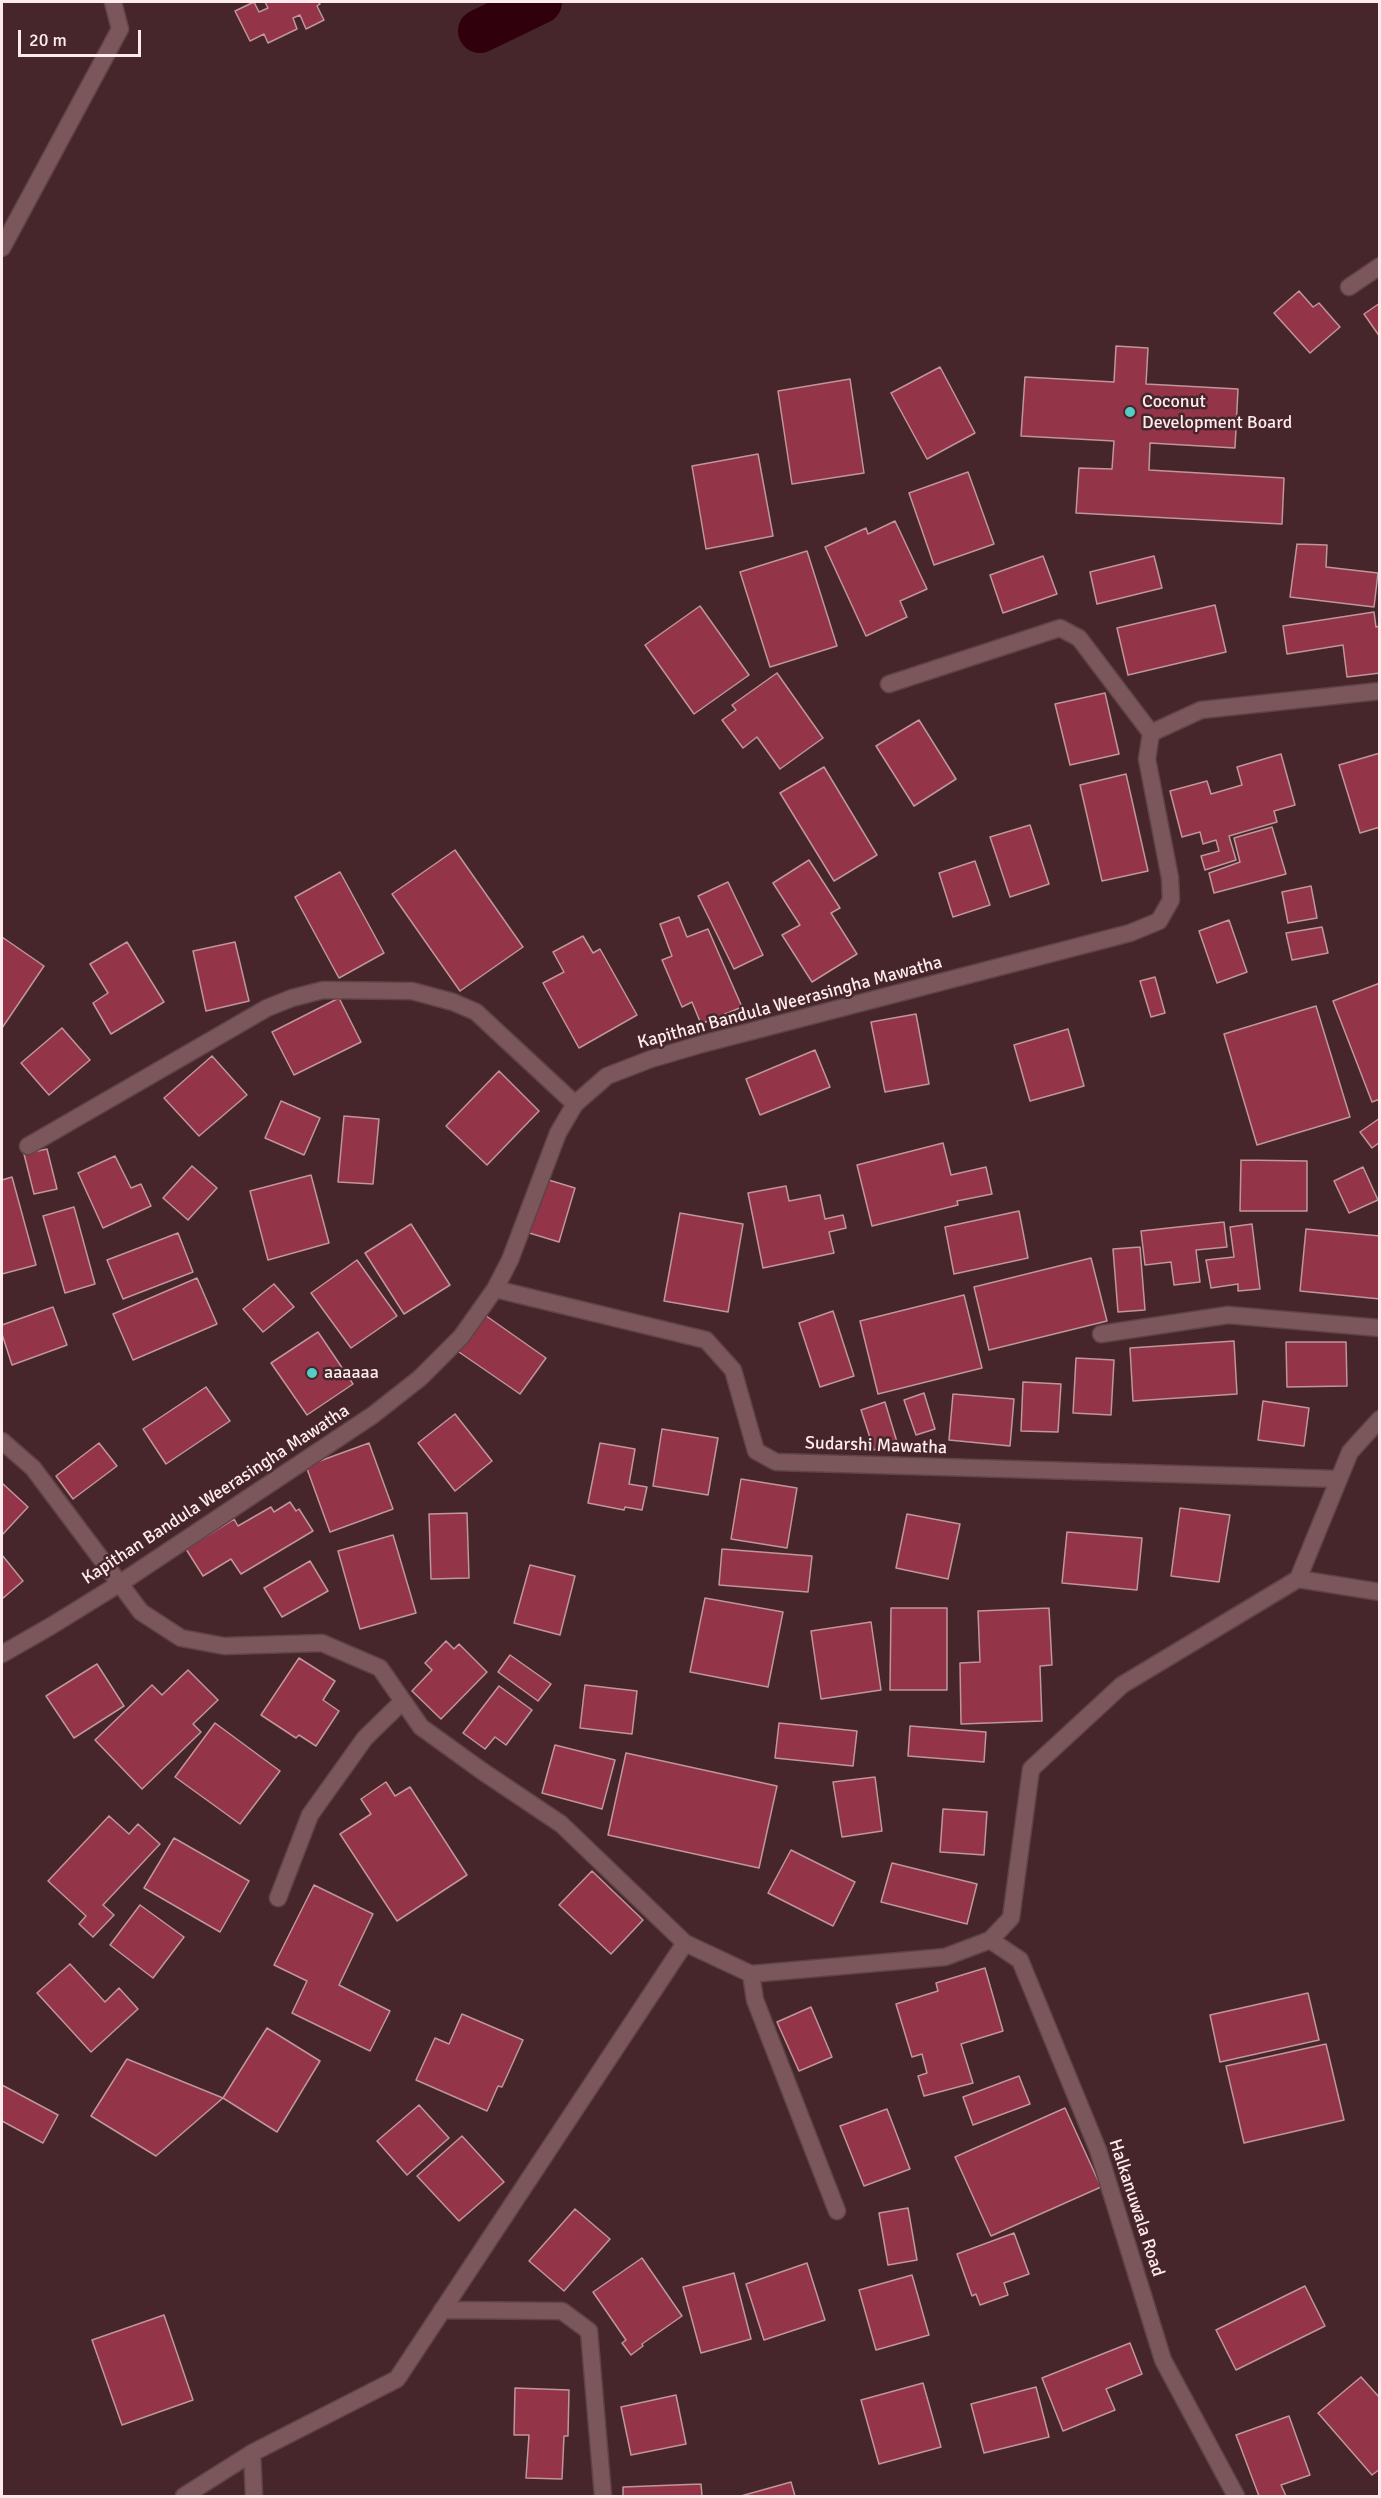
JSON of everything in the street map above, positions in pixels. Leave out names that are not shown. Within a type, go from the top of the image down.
[{"type":"street","points":[[2,248],[30,191],[120,29],[113,2]]},
{"type":"street","points":[[1349,287],[1380,266]]},
{"type":"street","points":[[889,684],[1060,628],[1079,638],[1151,733],[1201,710],[1380,691]]},
{"type":"street","name":"Kapithan Bandula Weerasingha Mawatha","points":[[2,1654],[119,1584],[373,1415],[420,1378],[461,1336],[495,1289],[510,1260],[543,1167],[558,1133],[575,1104],[607,1077],[651,1059],[1130,933],[1159,921],[1172,900],[1148,759],[1151,733]]},
{"type":"street","points":[[28,1146],[267,1008],[322,990],[412,991],[453,1002],[476,1012],[575,1104]]},
{"type":"street","name":"Sudarshi Mawatha","points":[[495,1289],[706,1340],[733,1370],[756,1451],[777,1462],[1340,1479]]},
{"type":"street","points":[[1101,1334],[1228,1315],[1380,1328]]},
{"type":"street","points":[[2,1441],[33,1468],[141,1612],[182,1638],[224,1646],[322,1643],[380,1668],[421,1727],[561,1824],[685,1943],[751,1974],[945,1958],[990,1940],[1011,1918],[1031,1769],[1122,1685],[1298,1580],[1350,1452],[1380,1419]]},
{"type":"street","points":[[1298,1580],[1380,1592]]},
{"type":"street","points":[[278,1898],[310,1815],[365,1738],[403,1701]]},
{"type":"street","name":"Halkanuwala Road","points":[[990,1940],[1020,1960],[1098,2150],[1163,2360],[1236,2496]]},
{"type":"street","points":[[184,2496],[252,2453],[397,2379],[685,1943]]},
{"type":"street","points":[[751,1974],[755,2000],[837,2211]]},
{"type":"street","points":[[442,2310],[562,2311],[589,2331],[603,2496]]},
{"type":"street","points":[[252,2453],[254,2496]]},
{"type":"building","points":[[254,2],[259,12],[268,8],[265,2],[318,2],[320,4],[317,6],[324,20],[306,29],[300,15],[293,18],[297,29],[268,43],[264,34],[250,41],[235,11]]},
{"type":"building","points":[[1299,291],[1313,307],[1319,303],[1340,327],[1310,353],[1274,313]]},
{"type":"building","points":[[1380,303],[1380,337],[1364,314]]},
{"type":"building","name":"Coconut Development Board","points":[[1116,346],[1148,348],[1146,384],[1238,389],[1235,448],[1150,443],[1149,470],[1284,478],[1282,524],[1076,513],[1079,468],[1112,469],[1114,441],[1021,436],[1025,377],[1114,382]]},
{"type":"building","points":[[940,367],[975,433],[927,459],[891,393]]},
{"type":"building","points":[[850,379],[864,473],[792,484],[778,391]]},
{"type":"building","points":[[758,454],[773,536],[706,549],[692,466]]},
{"type":"building","points":[[968,472],[994,544],[934,565],[909,493]]},
{"type":"building","points":[[895,521],[927,589],[900,601],[907,617],[866,636],[825,547],[866,528],[868,534]]},
{"type":"building","points":[[1297,544],[1327,545],[1326,567],[1378,573],[1374,607],[1290,597]]},
{"type":"building","points":[[807,551],[837,646],[770,667],[740,572]]},
{"type":"building","points":[[1043,556],[1057,594],[1003,613],[990,575]]},
{"type":"building","points":[[1154,556],[1162,588],[1097,604],[1090,572]]},
{"type":"building","points":[[1215,605],[1226,652],[1128,675],[1117,628]]},
{"type":"building","points":[[700,606],[749,675],[694,714],[645,645]]},
{"type":"building","points":[[1374,612],[1376,627],[1380,626],[1380,673],[1347,677],[1343,645],[1287,654],[1283,626]]},
{"type":"building","points":[[777,673],[823,738],[780,769],[757,737],[743,748],[722,720],[736,710],[732,705]]},
{"type":"building","points":[[1105,693],[1119,754],[1070,765],[1055,704]]},
{"type":"building","points":[[919,720],[956,779],[914,806],[876,746]]},
{"type":"building","points":[[1380,753],[1380,827],[1360,833],[1339,765]]},
{"type":"building","points":[[1281,754],[1295,805],[1274,811],[1277,822],[1229,836],[1236,860],[1205,870],[1201,856],[1219,851],[1216,840],[1203,844],[1200,832],[1182,837],[1170,791],[1207,781],[1211,794],[1242,785],[1237,767]]},
{"type":"building","points":[[824,767],[877,855],[834,881],[780,793]]},
{"type":"building","points":[[1126,774],[1148,871],[1102,881],[1080,785]]},
{"type":"building","points":[[1030,825],[1049,884],[1010,897],[990,837]]},
{"type":"building","points":[[1272,827],[1286,874],[1214,893],[1209,873],[1240,862],[1234,838]]},
{"type":"building","points":[[455,850],[523,947],[460,991],[392,894]]},
{"type":"building","points":[[809,860],[840,908],[831,913],[857,954],[812,982],[782,935],[800,925],[773,883]]},
{"type":"building","points":[[975,861],[990,905],[953,917],[939,873]]},
{"type":"building","points":[[340,872],[384,953],[339,978],[295,897]]},
{"type":"building","points":[[728,882],[763,955],[734,969],[698,896]]},
{"type":"building","points":[[1311,886],[1317,918],[1288,923],[1282,892]]},
{"type":"building","points":[[679,917],[687,937],[708,929],[742,1007],[701,1024],[692,1002],[682,1007],[662,960],[672,956],[660,924]]},
{"type":"building","points":[[1229,920],[1247,972],[1217,983],[1199,931]]},
{"type":"building","points":[[1322,927],[1328,953],[1292,960],[1286,933]]},
{"type":"building","points":[[583,936],[593,953],[600,949],[637,1015],[579,1048],[543,983],[564,972],[553,952]]},
{"type":"building","points":[[2,937],[44,966],[2,1028]]},
{"type":"building","points":[[127,942],[164,1002],[111,1034],[93,1003],[108,993],[90,964]]},
{"type":"building","points":[[235,942],[249,1001],[206,1011],[193,951]]},
{"type":"building","points":[[1155,977],[1165,1013],[1151,1017],[1140,981]]},
{"type":"building","points":[[1380,983],[1380,1099],[1372,1102],[1333,1001]]},
{"type":"building","points":[[339,998],[361,1042],[294,1075],[272,1032]]},
{"type":"building","points":[[1316,1006],[1350,1117],[1257,1145],[1224,1034]]},
{"type":"building","points":[[916,1014],[929,1084],[885,1092],[871,1022]]},
{"type":"building","points":[[62,1028],[90,1060],[49,1095],[21,1063]]},
{"type":"building","points":[[1068,1029],[1084,1086],[1030,1101],[1014,1045]]},
{"type":"building","points":[[815,1050],[830,1087],[760,1115],[746,1079]]},
{"type":"building","points":[[212,1056],[247,1095],[199,1136],[164,1098]]},
{"type":"building","points":[[499,1071],[539,1111],[487,1165],[446,1126]]},
{"type":"building","points":[[281,1101],[320,1118],[304,1155],[265,1138]]},
{"type":"building","points":[[344,1116],[379,1119],[373,1184],[338,1182]]},
{"type":"building","points":[[1380,1118],[1380,1142],[1372,1148],[1360,1132]]},
{"type":"building","points":[[943,1143],[951,1175],[986,1167],[992,1194],[957,1201],[958,1205],[872,1226],[857,1165]]},
{"type":"building","points":[[47,1149],[57,1189],[34,1194],[24,1154]]},
{"type":"building","points":[[115,1156],[131,1188],[141,1184],[151,1206],[103,1228],[78,1173]]},
{"type":"building","points":[[1241,1160],[1307,1161],[1307,1211],[1240,1211]]},
{"type":"building","points":[[192,1166],[217,1188],[188,1220],[163,1198]]},
{"type":"building","points":[[1363,1167],[1378,1200],[1349,1213],[1334,1181]]},
{"type":"building","points":[[311,1175],[329,1243],[268,1260],[250,1191]]},
{"type":"building","points":[[12,1177],[36,1265],[2,1274],[2,1180]]},
{"type":"building","points":[[542,1178],[575,1188],[559,1242],[526,1232]]},
{"type":"building","points":[[786,1186],[789,1201],[820,1195],[825,1219],[843,1215],[846,1228],[829,1232],[834,1253],[763,1268],[748,1193]]},
{"type":"building","points":[[74,1207],[95,1284],[65,1293],[43,1216]]},
{"type":"building","points":[[1019,1211],[1028,1258],[954,1274],[945,1227]]},
{"type":"building","points":[[680,1213],[743,1224],[728,1312],[664,1301]]},
{"type":"building","points":[[1224,1222],[1227,1247],[1196,1250],[1200,1282],[1174,1285],[1171,1262],[1145,1265],[1141,1231]]},
{"type":"building","points":[[411,1224],[450,1285],[404,1314],[365,1253]]},
{"type":"building","points":[[1252,1224],[1260,1289],[1238,1291],[1238,1284],[1211,1288],[1206,1260],[1234,1257],[1230,1227]]},
{"type":"building","points":[[1306,1229],[1380,1236],[1380,1299],[1300,1291]]},
{"type":"building","points":[[178,1233],[193,1272],[123,1299],[107,1260]]},
{"type":"building","points":[[1140,1247],[1145,1310],[1118,1312],[1113,1249]]},
{"type":"building","points":[[1091,1258],[1107,1321],[989,1350],[974,1287]]},
{"type":"building","points":[[357,1260],[397,1316],[351,1348],[311,1293]]},
{"type":"building","points":[[197,1278],[217,1324],[133,1360],[113,1314]]},
{"type":"building","points":[[274,1284],[294,1307],[263,1332],[243,1309]]},
{"type":"building","points":[[964,1295],[982,1368],[878,1394],[860,1321]]},
{"type":"building","points":[[53,1307],[67,1345],[12,1365],[2,1334],[2,1325]]},
{"type":"building","points":[[833,1311],[854,1376],[820,1387],[799,1323]]},
{"type":"building","points":[[482,1313],[546,1358],[520,1394],[456,1350]]},
{"type":"building","name":"aaaaaa","points":[[318,1332],[353,1384],[307,1415],[271,1363]]},
{"type":"building","points":[[1234,1341],[1237,1394],[1133,1401],[1130,1348]]},
{"type":"building","points":[[1286,1342],[1346,1342],[1347,1386],[1287,1387]]},
{"type":"building","points":[[1076,1358],[1114,1360],[1111,1415],[1073,1413]]},
{"type":"building","points":[[1023,1382],[1061,1384],[1058,1432],[1021,1431]]},
{"type":"building","points":[[206,1387],[230,1421],[166,1464],[143,1429]]},
{"type":"building","points":[[924,1393],[935,1429],[916,1435],[904,1400]]},
{"type":"building","points":[[953,1394],[1014,1399],[1010,1446],[949,1440]]},
{"type":"building","points":[[1263,1401],[1309,1408],[1304,1446],[1258,1440]]},
{"type":"building","points":[[885,1402],[897,1442],[874,1450],[861,1410]]},
{"type":"building","points":[[455,1414],[492,1461],[455,1491],[418,1443]]},
{"type":"building","points":[[662,1429],[718,1438],[708,1495],[653,1486]]},
{"type":"building","points":[[99,1443],[117,1466],[73,1499],[56,1476]]},
{"type":"building","points":[[369,1443],[393,1509],[330,1532],[306,1466]]},
{"type":"building","points":[[600,1443],[635,1449],[629,1484],[647,1487],[642,1510],[625,1507],[624,1510],[588,1503]]},
{"type":"building","points":[[741,1479],[797,1488],[787,1548],[731,1539]]},
{"type":"building","points":[[2,1483],[28,1507],[2,1535]]},
{"type":"building","points":[[290,1502],[296,1511],[299,1509],[313,1531],[241,1574],[231,1559],[203,1576],[186,1549],[234,1519],[238,1526],[271,1507],[274,1512]]},
{"type":"building","points":[[1180,1508],[1230,1515],[1219,1582],[1171,1576]]},
{"type":"building","points":[[467,1513],[469,1578],[431,1579],[429,1514]]},
{"type":"building","points":[[907,1514],[960,1524],[948,1579],[896,1568]]},
{"type":"building","points":[[1067,1532],[1142,1538],[1137,1590],[1062,1583]]},
{"type":"building","points":[[393,1535],[416,1613],[360,1629],[338,1551]]},
{"type":"building","points":[[722,1549],[812,1556],[808,1592],[719,1585]]},
{"type":"building","points":[[2,1555],[23,1581],[2,1599]]},
{"type":"building","points":[[310,1561],[328,1591],[282,1617],[264,1588]]},
{"type":"building","points":[[530,1565],[575,1576],[560,1635],[514,1623]]},
{"type":"building","points":[[705,1598],[783,1612],[768,1687],[690,1672]]},
{"type":"building","points":[[891,1608],[947,1608],[947,1690],[890,1690]]},
{"type":"building","points":[[1049,1608],[1052,1665],[1040,1666],[1042,1721],[961,1724],[960,1663],[980,1662],[978,1611]]},
{"type":"building","points":[[871,1622],[881,1690],[821,1699],[811,1631]]},
{"type":"building","points":[[446,1641],[454,1649],[459,1644],[487,1672],[441,1719],[412,1691],[432,1670],[425,1663]]},
{"type":"building","points":[[510,1655],[551,1684],[538,1701],[498,1672]]},
{"type":"building","points":[[299,1658],[335,1681],[323,1700],[339,1711],[316,1746],[299,1735],[296,1738],[261,1715]]},
{"type":"building","points":[[97,1664],[124,1706],[74,1738],[46,1696]]},
{"type":"building","points":[[188,1670],[218,1700],[193,1724],[201,1732],[142,1789],[95,1740],[152,1685],[162,1695]]},
{"type":"building","points":[[585,1685],[637,1691],[632,1734],[580,1728]]},
{"type":"building","points":[[499,1686],[532,1710],[506,1745],[495,1737],[485,1749],[463,1733]]},
{"type":"building","points":[[215,1723],[280,1771],[240,1824],[175,1777]]},
{"type":"building","points":[[779,1723],[857,1731],[853,1766],[775,1758]]},
{"type":"building","points":[[910,1726],[986,1732],[984,1762],[908,1756]]},
{"type":"building","points":[[555,1745],[615,1760],[602,1809],[542,1793]]},
{"type":"building","points":[[626,1753],[777,1786],[759,1868],[608,1835]]},
{"type":"building","points":[[875,1777],[882,1831],[842,1837],[833,1782]]},
{"type":"building","points":[[386,1782],[395,1796],[410,1787],[467,1875],[397,1921],[340,1834],[371,1814],[361,1799]]},
{"type":"building","points":[[943,1809],[987,1812],[984,1855],[940,1852]]},
{"type":"building","points":[[109,1816],[129,1834],[138,1824],[160,1844],[103,1905],[114,1915],[93,1937],[79,1924],[86,1916],[48,1881]]},
{"type":"building","points":[[174,1838],[249,1881],[220,1932],[144,1888]]},
{"type":"building","points":[[791,1850],[855,1882],[833,1926],[768,1893]]},
{"type":"building","points":[[892,1863],[977,1884],[967,1924],[881,1902]]},
{"type":"building","points":[[592,1871],[643,1920],[611,1954],[559,1905]]},
{"type":"building","points":[[314,1885],[373,1914],[339,1985],[390,2011],[370,2051],[292,2013],[307,1981],[274,1965]]},
{"type":"building","points":[[140,1905],[184,1937],[153,1978],[110,1945]]},
{"type":"building","points":[[70,1964],[105,2002],[119,1988],[138,2009],[91,2052],[37,1993]]},
{"type":"building","points":[[985,1968],[1003,2031],[961,2044],[973,2083],[924,2096],[918,2076],[927,2073],[922,2054],[912,2057],[896,2004],[938,1991],[936,1983]]},
{"type":"building","points":[[1308,1993],[1319,2040],[1220,2062],[1210,2015]]},
{"type":"building","points":[[811,2007],[832,2057],[799,2071],[777,2022]]},
{"type":"building","points":[[462,2014],[523,2040],[502,2087],[498,2086],[487,2111],[416,2080],[435,2038],[449,2044]]},
{"type":"building","points":[[267,2028],[320,2061],[277,2132],[223,2098]]},
{"type":"building","points":[[1326,2044],[1344,2120],[1244,2143],[1226,2066]]},
{"type":"building","points":[[127,2059],[223,2098],[156,2156],[91,2116]]},
{"type":"building","points":[[1019,2076],[1030,2104],[973,2125],[963,2097]]},
{"type":"building","points":[[2,2085],[58,2115],[43,2143],[2,2121]]},
{"type":"building","points":[[419,2105],[449,2138],[407,2175],[377,2141]]},
{"type":"building","points":[[1065,2108],[1101,2187],[991,2236],[955,2157]]},
{"type":"building","points":[[887,2109],[910,2169],[864,2186],[840,2126]]},
{"type":"building","points":[[462,2136],[504,2182],[459,2221],[417,2176]]},
{"type":"building","points":[[908,2208],[917,2260],[888,2265],[879,2213]]},
{"type":"building","points":[[575,2209],[610,2239],[564,2291],[529,2261]]},
{"type":"building","points":[[1014,2233],[1029,2274],[1004,2283],[1008,2295],[980,2305],[976,2294],[972,2296],[957,2254]]},
{"type":"building","points":[[642,2258],[682,2316],[642,2344],[643,2346],[631,2355],[622,2343],[626,2340],[593,2292]]},
{"type":"building","points":[[807,2263],[825,2320],[764,2340],[746,2284]]},
{"type":"building","points":[[734,2273],[751,2339],[701,2353],[683,2287]]},
{"type":"building","points":[[912,2275],[929,2335],[876,2350],[859,2290]]},
{"type":"building","points":[[1305,2286],[1325,2326],[1236,2370],[1216,2330]]},
{"type":"building","points":[[164,2315],[193,2400],[122,2425],[92,2340]]},
{"type":"building","points":[[1130,2343],[1142,2374],[1106,2389],[1115,2410],[1063,2431],[1042,2378]]},
{"type":"building","points":[[1361,2377],[1380,2398],[1380,2469],[1372,2475],[1318,2413]]},
{"type":"building","points":[[923,2383],[941,2447],[879,2464],[861,2400]]},
{"type":"building","points":[[1036,2387],[1049,2437],[984,2453],[971,2404]]},
{"type":"building","points":[[515,2388],[569,2390],[568,2436],[564,2436],[562,2479],[526,2478],[529,2435],[514,2435]]},
{"type":"building","points":[[676,2395],[686,2444],[631,2455],[621,2407]]},
{"type":"building","points":[[1289,2416],[1310,2475],[1281,2485],[1286,2496],[1259,2496],[1236,2435]]},
{"type":"building","points":[[791,2482],[795,2496],[741,2496]]},
{"type":"building","points":[[701,2484],[702,2496],[623,2496],[623,2487]]},
{"type":"waterway","points":[[480,31],[540,2]]},
{"type":"place","name":"Coconut Development Board","points":[[1130,412]]},
{"type":"place","name":"aaaaaa","points":[[312,1373]]}]
